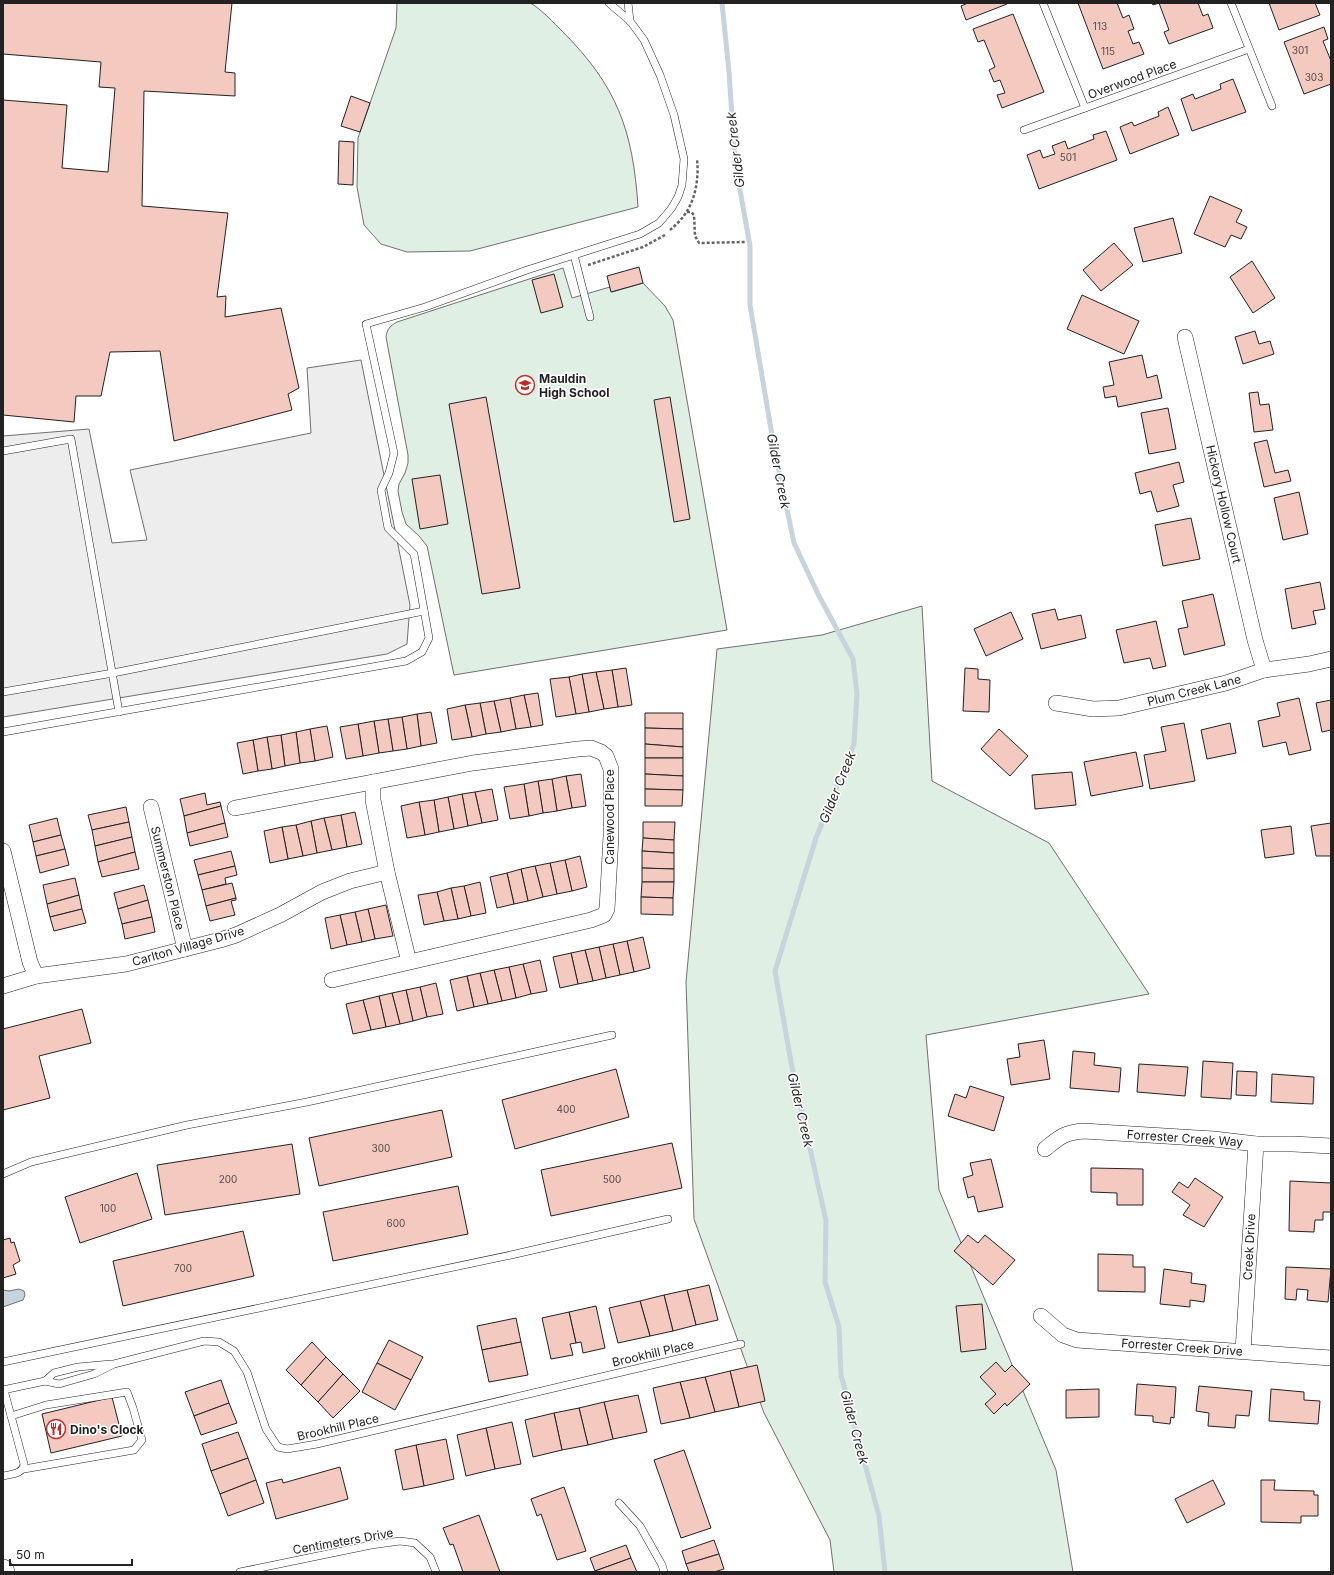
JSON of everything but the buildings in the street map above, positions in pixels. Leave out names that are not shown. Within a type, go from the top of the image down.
[{"type":"street","name":"Hickory Hollow Court","points":[[1185,337],[1255,640],[1264,670]]},
{"type":"street","name":"Plum Creek Lane","points":[[1056,703],[1093,709],[1119,708],[1226,683],[1264,670],[1309,664],[1331,659]]},
{"type":"street","name":"Canewood Place","points":[[235,808],[473,763],[591,748],[606,756],[611,769],[611,836],[607,909],[604,915],[592,920],[332,980]]},
{"type":"street","points":[[373,782],[373,800],[387,872],[409,962]]},
{"type":"street","name":"Summerston Place","points":[[151,807],[185,949]]},
{"type":"street","points":[[3,851],[30,962],[36,976]]},
{"type":"street","name":"Carlton Village Drive","points":[[3,986],[36,976],[126,964],[236,935],[280,915],[322,892],[350,881],[387,872]]},
{"type":"street","name":"Forrester Creek Way","points":[[1045,1149],[1061,1136],[1069,1132],[1083,1131],[1214,1139],[1256,1144],[1331,1146]]},
{"type":"street","name":"Creek Drive","points":[[1243,1351],[1256,1144]]},
{"type":"street","name":"Forrester Creek Drive","points":[[1041,1316],[1063,1335],[1077,1340],[1331,1358]]},
{"type":"lane","points":[[3,732],[406,661],[422,652],[429,638],[414,554],[388,528],[381,490],[389,473],[394,453],[366,324],[425,307],[527,270],[640,234],[659,223],[671,209],[678,197],[682,185],[684,159],[674,115],[660,75],[644,40],[630,21],[609,3]]},
{"type":"lane","points":[[628,3],[630,21]]},
{"type":"lane","points":[[1043,3],[1085,108]]},
{"type":"lane","points":[[1231,3],[1272,106]]},
{"type":"lane","name":"Overwood Place","points":[[1024,130],[1249,49]]},
{"type":"lane","points":[[574,255],[590,317]]},
{"type":"lane","points":[[3,451],[71,439],[119,712]]},
{"type":"lane","points":[[3,692],[113,673],[424,611]]},
{"type":"lane","points":[[3,1174],[31,1162],[187,1125],[307,1102],[612,1035]]},
{"type":"lane","points":[[3,1362],[511,1255],[668,1219]]},
{"type":"lane","name":"Brookhill Place","points":[[3,1390],[45,1381],[59,1384],[94,1374],[114,1364],[204,1341],[219,1342],[234,1351],[247,1372],[266,1429],[278,1447],[287,1449],[318,1444],[741,1344]]},
{"type":"lane","points":[[45,1381],[54,1373],[78,1367],[114,1364]]},
{"type":"lane","points":[[3,1390],[24,1464],[24,1469]]},
{"type":"lane","points":[[3,1476],[20,1472],[24,1469],[134,1450],[142,1440],[127,1392],[46,1405],[11,1416]]},
{"type":"lane","points":[[619,1503],[640,1526],[662,1565],[664,1572]]},
{"type":"lane","name":"Centimeters Drive","points":[[240,1572],[400,1541],[415,1544],[430,1557],[436,1572]]},
{"type":"path","points":[[687,212],[691,212],[694,215],[695,236],[699,243],[745,242]]},
{"type":"green space","points":[[523,2],[534,5],[581,51],[609,91],[619,111],[632,155],[638,207],[470,251],[407,252],[381,244],[364,225],[357,187],[358,138],[396,28],[397,3]]},
{"type":"green space","points":[[563,268],[572,298],[610,287],[612,292],[643,283],[665,306],[673,320],[727,630],[454,675],[427,546],[406,524],[402,512],[398,491],[399,484],[408,463],[408,455],[386,334],[389,328],[397,322]]},
{"type":"green space","points":[[922,606],[932,781],[1049,843],[1149,994],[926,1035],[939,1190],[1056,1470],[1073,1572],[834,1572],[830,1540],[764,1413],[694,1219],[686,982],[717,649],[822,635]]},
{"type":"shaded area","points":[[361,360],[410,605],[407,644],[387,654],[3,717],[3,436],[89,429],[112,543],[147,540],[130,470],[311,433],[307,368]]},
{"type":"shaded area","points":[[19,1289],[24,1291],[25,1295],[23,1300],[3,1307],[3,1290],[9,1291]]},
{"type":"waterway","name":"Gilder Creek","points":[[722,3],[729,72],[735,162],[750,246],[750,305],[774,447],[794,543],[818,594],[853,659],[857,694],[854,744],[816,838],[775,971],[791,1062],[826,1221],[825,1282],[839,1327],[841,1375],[879,1516],[885,1572]]},
{"type":"place","name":"Mauldin High School","points":[[525,385]]},
{"type":"place","name":"Dino's Clock","points":[[56,1429]]}]
